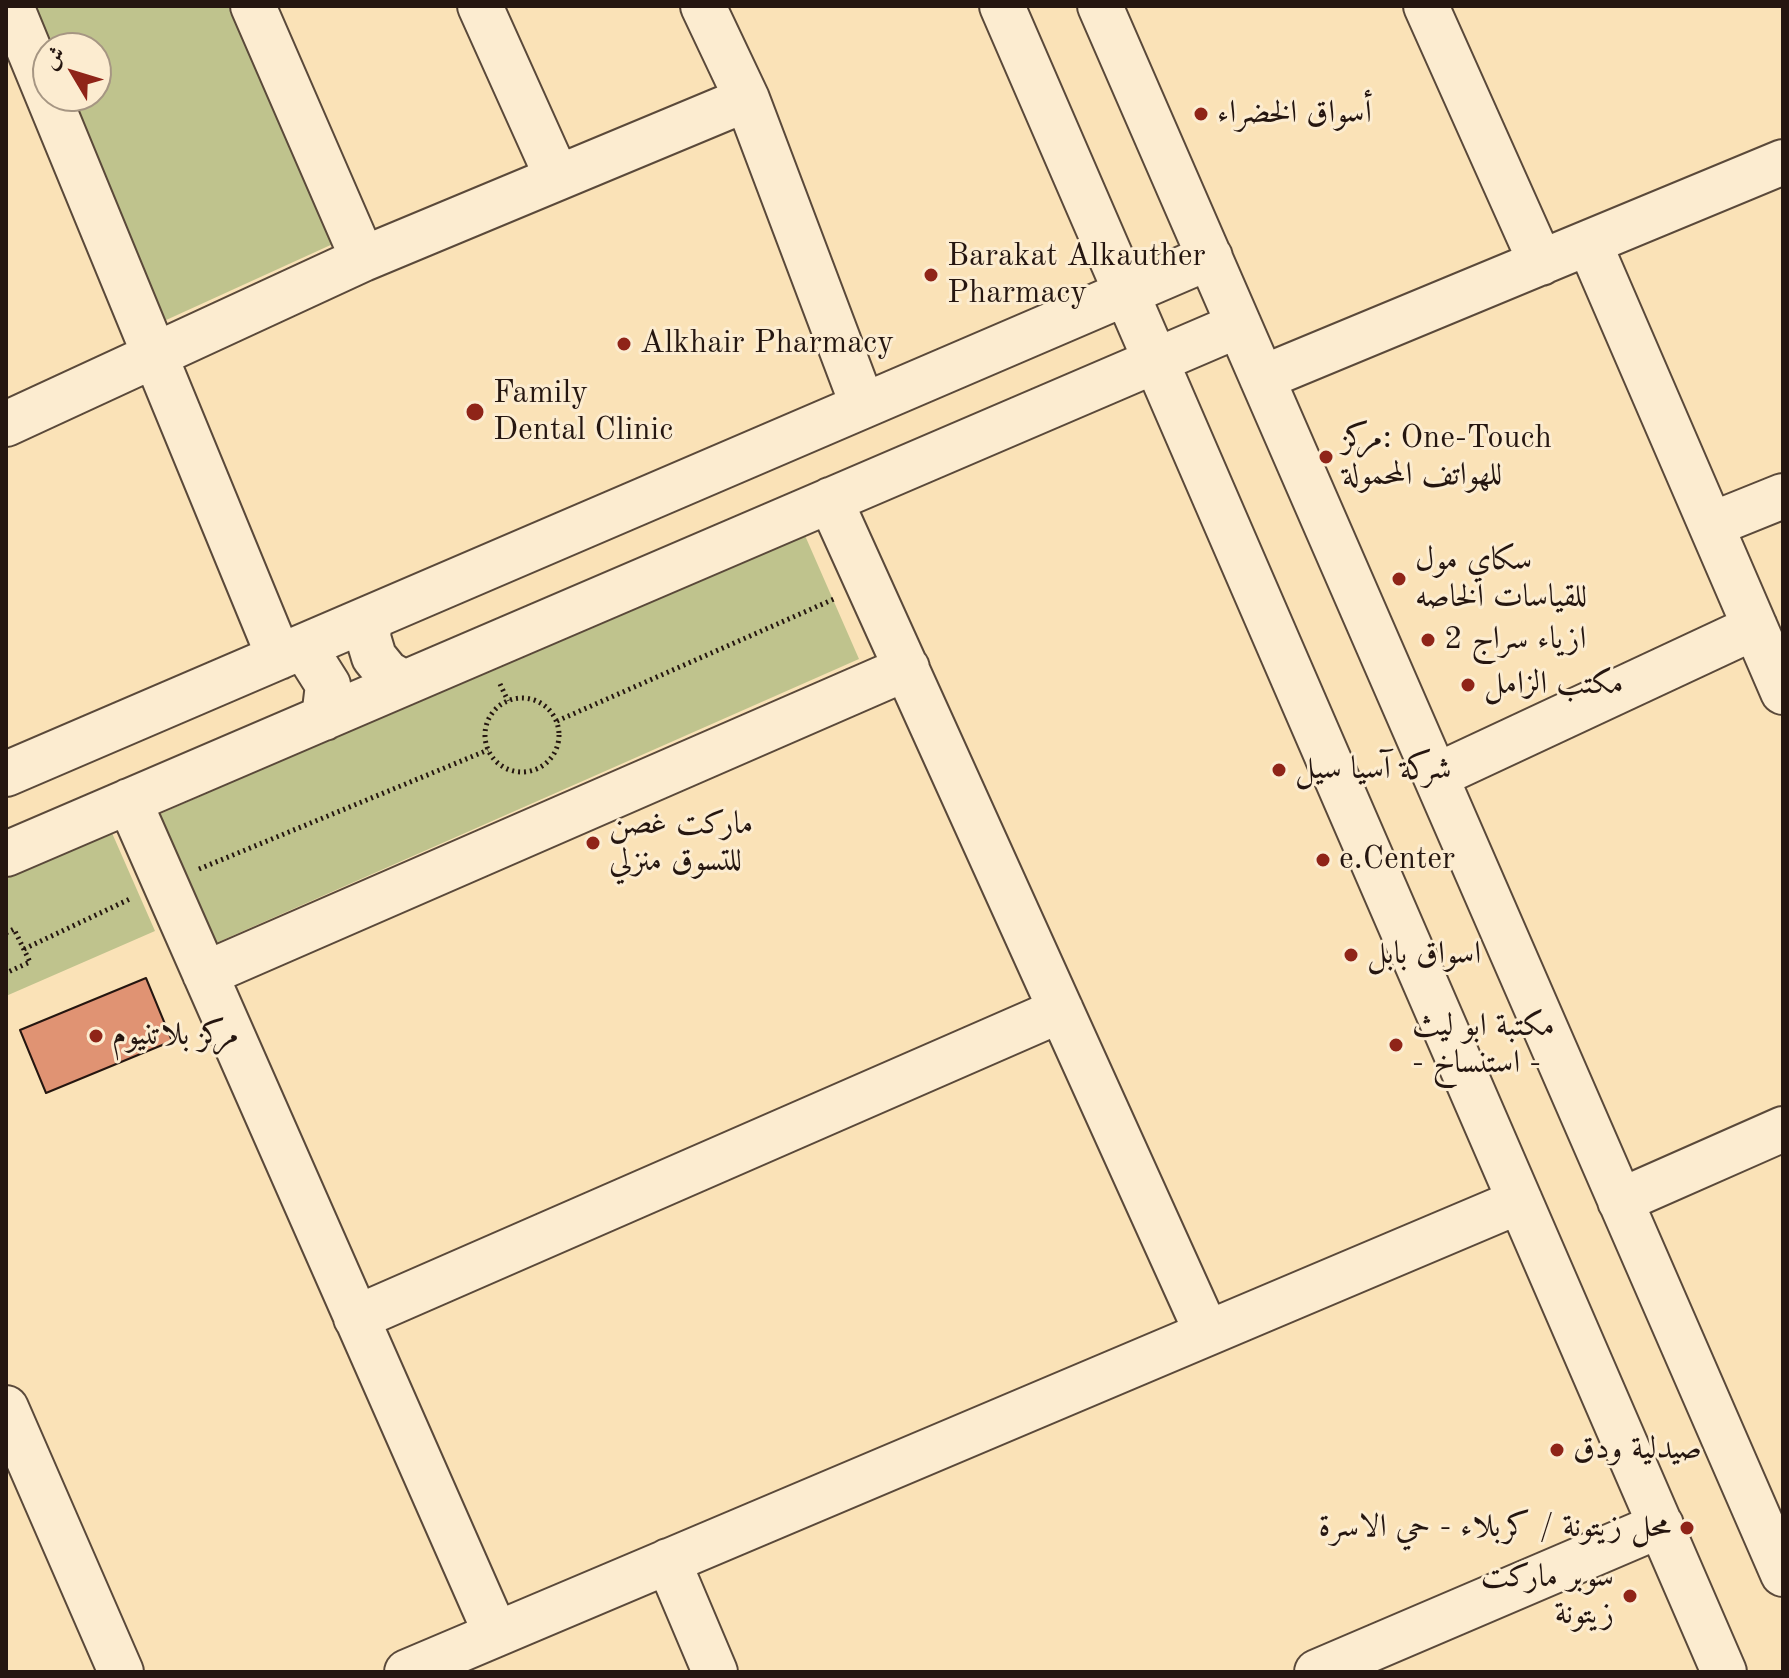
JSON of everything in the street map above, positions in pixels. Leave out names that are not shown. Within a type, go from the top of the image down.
[{"type":"street","points":[[11,6],[153,353],[288,653]]},
{"type":"street","points":[[253,6],[363,259]]},
{"type":"street","points":[[480,6],[557,177]]},
{"type":"street","points":[[703,6],[747,99],[863,406]]},
{"type":"street","points":[[1002,6],[1724,1672]]},
{"type":"street","points":[[1100,6],[1783,1574]]},
{"type":"street","points":[[1426,6],[1541,263]]},
{"type":"street","points":[[6,424],[153,353],[363,259],[747,99]]},
{"type":"street","points":[[1262,378],[1783,162]]},
{"type":"street","points":[[1589,243],[1783,692]]},
{"type":"street","points":[[6,774],[1210,257]]},
{"type":"street","points":[[6,854],[1239,325]]},
{"type":"street","points":[[1711,525],[1783,496]]},
{"type":"street","points":[[830,500],[1207,1333]]},
{"type":"street","points":[[370,618],[368,637],[374,657],[387,673],[404,683]]},
{"type":"street","points":[[1436,776],[1755,627]]},
{"type":"street","points":[[288,653],[311,658],[328,685],[324,718]]},
{"type":"street","points":[[205,974],[907,668]]},
{"type":"street","points":[[129,801],[496,1634]]},
{"type":"street","points":[[356,1318],[1061,1010]]},
{"type":"street","points":[[1620,1201],[1783,1129]]},
{"type":"street","points":[[407,1672],[1520,1201]]},
{"type":"street","points":[[6,1408],[121,1672]]},
{"type":"street","points":[[1317,1672],[1661,1525]]},
{"type":"street","points":[[668,1561],[715,1672]]},
{"type":"path","points":[[557,721],[869,584]]},
{"type":"path","points":[[523,698],[537,701],[549,709],[557,721],[560,735],[557,750],[537,770],[523,773],[508,770],[496,762],[488,750],[488,721],[496,709],[508,701],[523,698]]},
{"type":"path","points":[[24,949],[165,883],[488,750]]},
{"type":"path","points":[[6,933],[14,929],[30,962],[6,973]]},
{"type":"green space","points":[[21,6],[228,6],[335,243],[164,321],[69,112],[112,112],[112,32],[38,32]]},
{"type":"green space","points":[[803,531],[859,659],[216,943],[160,814]]},
{"type":"green space","points":[[112,833],[155,931],[6,996],[6,879]]},
{"type":"building","name":"مركز بلاتنيوم","points":[[146,978],[172,1041],[46,1093],[20,1030]]},
{"type":"place","name":"أسواق الخضراء","points":[[1201,114]]},
{"type":"place","name":"Barakat Alkauther Pharmacy","points":[[931,275]]},
{"type":"place","name":"Alkhair Pharmacy","points":[[624,344]]},
{"type":"place","name":"Family Dental Clinic","points":[[475,412]]},
{"type":"place","name":"مركز: One-Touch للهواتف المحمولة","points":[[1326,457]]},
{"type":"place","name":"سكاي مول للقياسات الخاصه","points":[[1399,579]]},
{"type":"place","name":"ازياء سراج 2","points":[[1428,640]]},
{"type":"place","name":"مكتب الزامل","points":[[1468,685]]},
{"type":"place","name":"شركة آسيا سيل","points":[[1279,770]]},
{"type":"place","name":"ماركت غصن للتسوق منزلي","points":[[593,843]]},
{"type":"place","name":"e.Center","points":[[1323,860]]},
{"type":"place","name":"اسواق بابل","points":[[1351,955]]},
{"type":"place","name":"مركز بلاتنيوم","points":[[96,1036]]},
{"type":"place","name":"مكتبة ابو ليث - استنساخ -","points":[[1396,1045]]},
{"type":"place","name":"صيدلية ودق","points":[[1557,1450]]},
{"type":"place","name":"محل زيتونة / كربلاء - حي الاسرة","points":[[1687,1528]]},
{"type":"place","name":"سوبر ماركت زيتونة","points":[[1630,1596]]}]
